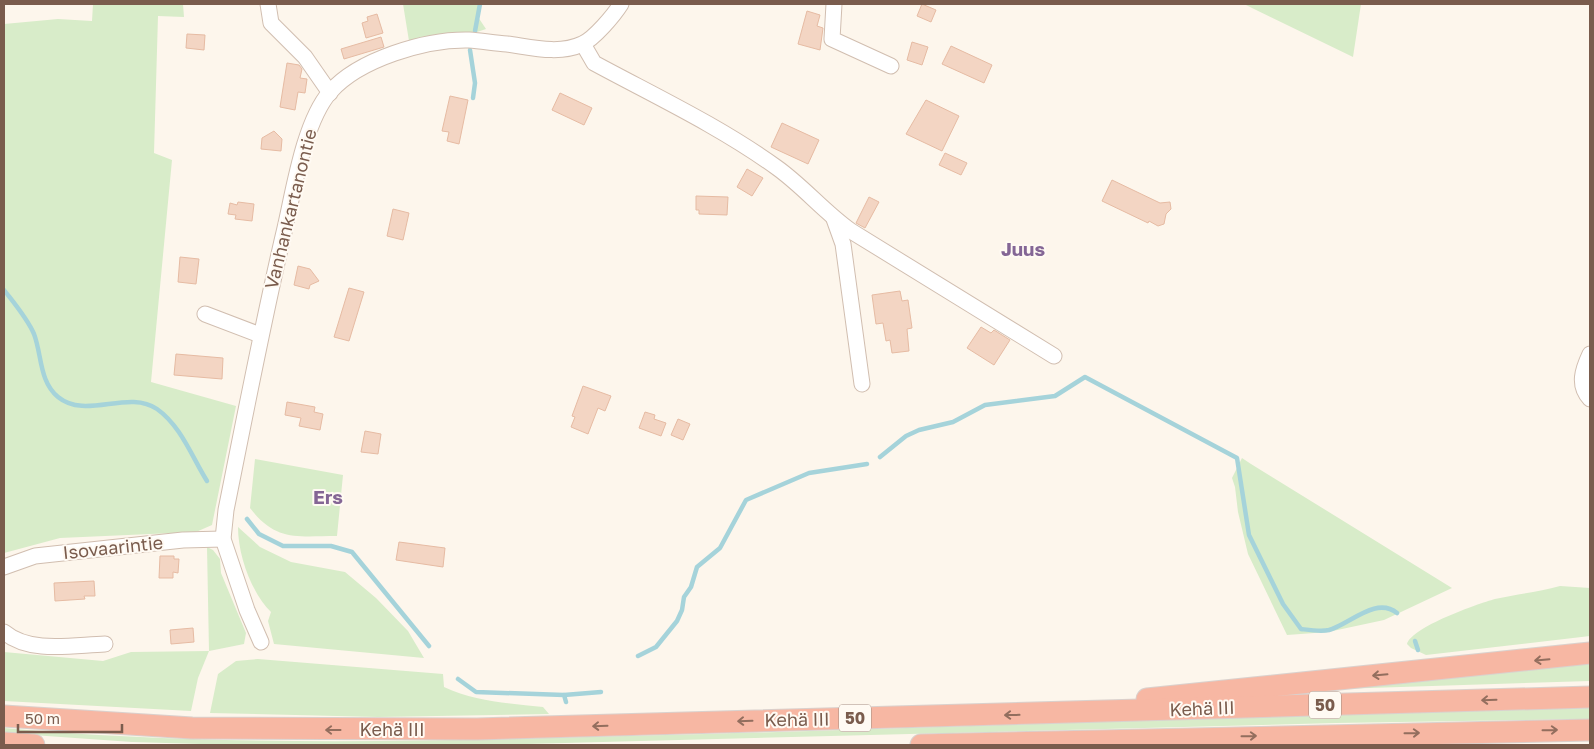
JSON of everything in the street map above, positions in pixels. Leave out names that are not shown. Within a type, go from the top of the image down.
[{"type":"highway","points":[[1061,714],[1161,696],[1585,655]]},
{"type":"highway","name":"Kehä III","points":[[4,716],[192,728],[477,730],[1590,697]]},
{"type":"highway","name":"Kehä III","points":[[921,745],[1590,730]]},
{"type":"highway","points":[[4,743],[34,745]]},
{"type":"street","points":[[268,4],[271,23],[305,57],[330,92]]},
{"type":"street","name":"Vanhankartanontie","points":[[261,642],[247,610],[223,540],[226,510],[260,334],[297,174],[314,118],[330,92],[350,74],[380,58],[410,48],[468,40],[558,50],[583,44],[614,15],[621,4]]},
{"type":"street","points":[[834,4],[832,39],[882,64],[890,66]]},
{"type":"street","points":[[583,44],[594,63],[749,147],[801,186],[834,219],[1054,356]]},
{"type":"street","points":[[834,219],[843,244],[862,384]]},
{"type":"street","points":[[205,314],[260,334]]},
{"type":"street","points":[[1590,354],[1582,372],[1583,385],[1590,400]]},
{"type":"street","name":"Isovaarintie","points":[[4,567],[35,556],[183,540],[223,540]]},
{"type":"street","points":[[4,632],[11,638],[30,645],[105,644]]},
{"type":"green space","points":[[93,4],[183,4],[184,17],[158,16],[154,153],[172,160],[151,382],[236,406],[212,525],[196,532],[60,538],[4,553],[4,24],[58,19],[92,21]]},
{"type":"green space","points":[[403,4],[480,4],[478,17],[486,29],[471,34],[409,41]]},
{"type":"green space","points":[[1244,4],[1361,4],[1353,57],[1252,8]]},
{"type":"green space","points":[[1242,458],[1452,588],[1384,620],[1328,632],[1287,635],[1248,554],[1232,478]]},
{"type":"green space","points":[[255,459],[343,475],[337,536],[288,535],[269,527],[260,519],[250,508]]},
{"type":"green space","points":[[238,527],[260,547],[291,562],[345,572],[376,598],[408,631],[424,658],[274,644],[268,621],[271,612],[257,594],[247,572],[240,549]]},
{"type":"green space","points":[[207,547],[213,550],[220,559],[221,573],[246,633],[244,644],[209,651]]},
{"type":"green space","points":[[1560,586],[1590,588],[1590,636],[1426,655],[1407,644],[1411,637],[1420,630],[1474,606],[1495,599]]},
{"type":"green space","points":[[209,651],[198,678],[191,711],[4,701],[4,652],[103,661],[131,652]]},
{"type":"green space","points":[[258,659],[443,674],[444,687],[456,692],[493,701],[543,707],[549,714],[378,717],[210,713],[218,674],[236,661]]},
{"type":"green space","points":[[1590,663],[1590,681],[1338,689]]},
{"type":"green space","points":[[1590,708],[1590,719],[1336,723],[484,745],[234,745],[132,742],[4,733],[4,728],[91,735],[179,739],[267,741],[442,740]]},
{"type":"building","points":[[922,4],[936,10],[931,22],[917,16]]},
{"type":"building","points":[[807,11],[820,15],[817,26],[823,28],[820,50],[798,44]]},
{"type":"building","points":[[377,14],[383,33],[366,38],[362,23],[368,21],[367,17]]},
{"type":"building","points":[[187,34],[205,35],[204,50],[186,48]]},
{"type":"building","points":[[381,37],[384,47],[344,59],[341,49]]},
{"type":"building","points":[[912,42],[928,47],[922,65],[907,60]]},
{"type":"building","points":[[951,46],[992,65],[984,83],[942,64]]},
{"type":"building","points":[[287,63],[299,65],[302,69],[300,78],[307,79],[305,93],[298,92],[295,110],[280,107]]},
{"type":"building","points":[[560,93],[592,108],[584,125],[552,110]]},
{"type":"building","points":[[450,96],[468,100],[459,144],[447,141],[449,132],[442,131]]},
{"type":"building","points":[[926,100],[959,116],[942,151],[906,134]]},
{"type":"building","points":[[782,123],[819,140],[808,164],[771,147]]},
{"type":"building","points":[[274,131],[282,139],[281,151],[261,149],[262,138]]},
{"type":"building","points":[[945,153],[967,163],[961,175],[939,165]]},
{"type":"building","points":[[747,169],[763,178],[752,196],[737,187]]},
{"type":"building","points":[[1112,180],[1160,203],[1170,202],[1171,209],[1166,214],[1164,224],[1158,226],[1149,221],[1148,223],[1102,201]]},
{"type":"building","points":[[696,196],[728,197],[727,215],[699,214],[699,210],[696,210]]},
{"type":"building","points":[[869,197],[879,202],[865,228],[856,223]]},
{"type":"building","points":[[238,202],[254,204],[252,221],[235,219],[236,215],[228,214],[230,203],[237,205]]},
{"type":"building","points":[[393,209],[409,213],[403,240],[387,236]]},
{"type":"building","points":[[180,257],[199,259],[196,284],[178,282]]},
{"type":"building","points":[[298,266],[310,269],[319,281],[310,285],[309,289],[294,285]]},
{"type":"building","points":[[349,288],[364,292],[349,341],[334,337]]},
{"type":"building","points":[[900,291],[902,301],[908,300],[912,328],[907,329],[909,351],[892,353],[890,340],[886,341],[883,323],[876,324],[872,295]]},
{"type":"building","points":[[981,327],[991,333],[994,330],[1010,340],[994,365],[967,348]]},
{"type":"building","points":[[176,354],[223,358],[222,379],[174,375]]},
{"type":"building","points":[[583,386],[611,396],[605,411],[598,408],[588,434],[571,427],[575,417],[572,416]]},
{"type":"building","points":[[287,402],[315,407],[314,412],[323,414],[320,430],[299,426],[301,418],[285,415]]},
{"type":"building","points":[[645,412],[655,415],[654,419],[666,423],[661,436],[639,428]]},
{"type":"building","points":[[678,419],[690,424],[683,440],[671,435]]},
{"type":"building","points":[[365,431],[381,434],[378,454],[361,452]]},
{"type":"building","points":[[399,542],[445,548],[443,567],[396,560]]},
{"type":"building","points":[[160,556],[174,556],[174,559],[179,559],[178,573],[173,572],[173,578],[159,578]]},
{"type":"building","points":[[94,581],[95,596],[84,596],[85,599],[55,601],[54,583]]},
{"type":"building","points":[[193,628],[194,642],[171,644],[170,630]]},
{"type":"waterway","points":[[475,31],[480,4]]},
{"type":"waterway","points":[[470,50],[475,83],[473,98]]},
{"type":"waterway","points":[[4,290],[31,328],[37,342],[44,376],[52,391],[58,397],[69,403],[81,406],[133,402],[146,404],[157,409],[173,424],[207,481]]},
{"type":"waterway","points":[[880,457],[906,436],[919,430],[953,422],[985,405],[1055,396],[1085,377],[1237,458],[1249,535],[1283,604],[1301,629],[1329,630],[1372,609],[1389,609],[1397,613]]},
{"type":"waterway","points":[[638,656],[656,647],[677,621],[682,610],[684,597],[691,587],[697,567],[720,548],[746,500],[809,473],[867,464]]},
{"type":"waterway","points":[[247,519],[259,534],[283,546],[331,546],[352,552],[429,646]]},
{"type":"waterway","points":[[1415,641],[1418,650]]},
{"type":"waterway","points":[[458,679],[476,692],[564,695],[566,702]]},
{"type":"waterway","points":[[564,695],[601,692]]},
{"type":"district","name":"Juus","points":[[1023,249]]},
{"type":"district","name":"Ers","points":[[328,497]]}]
